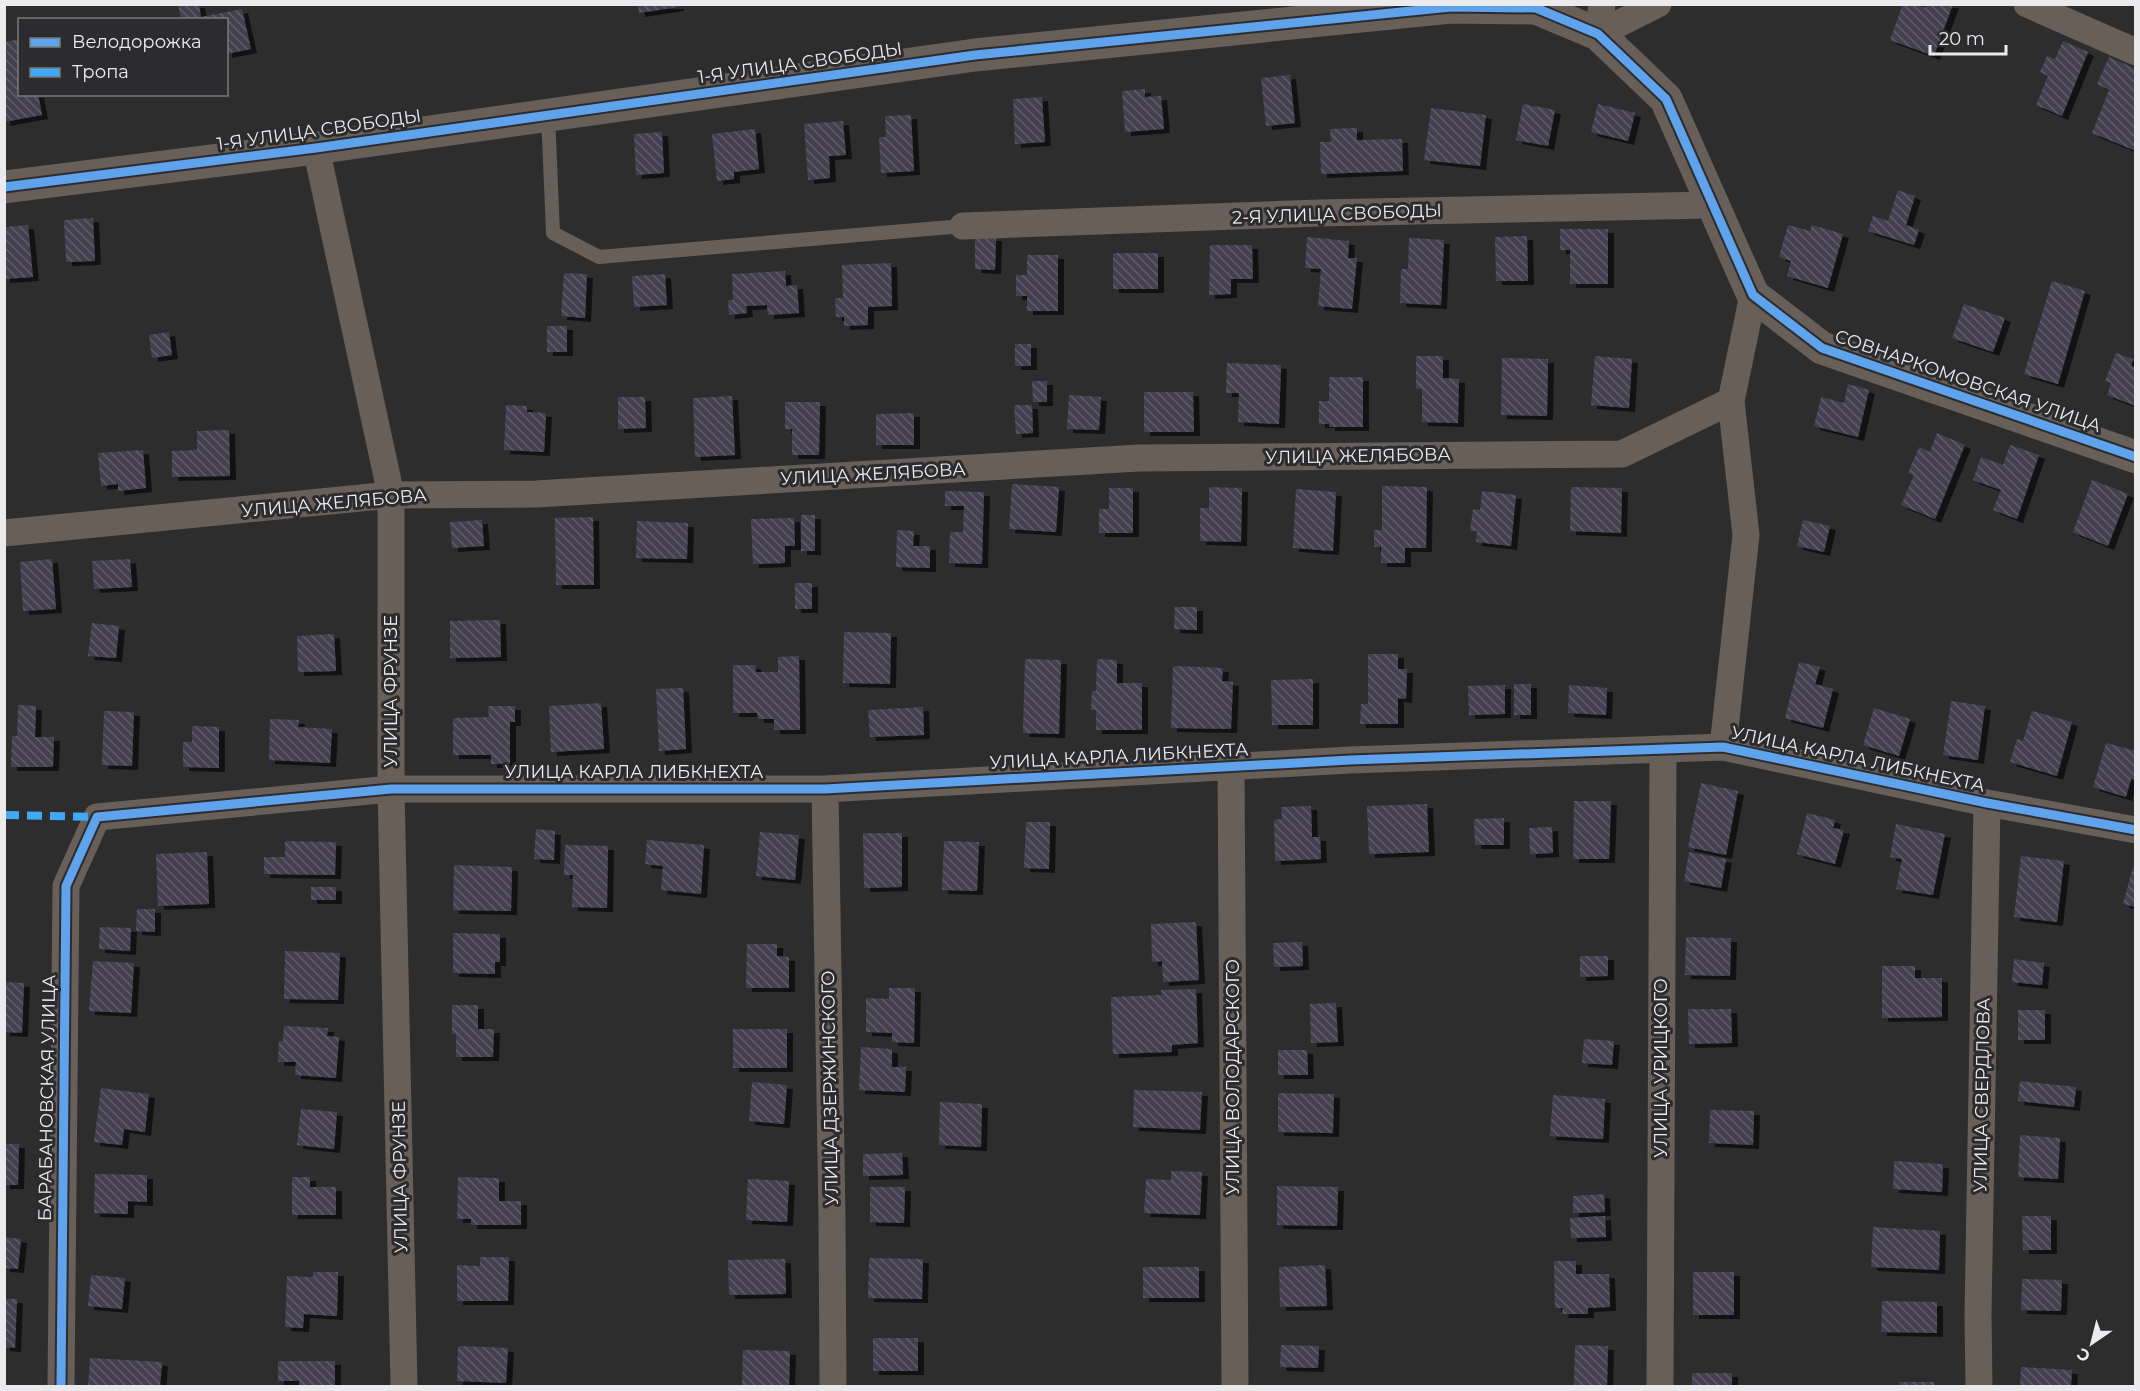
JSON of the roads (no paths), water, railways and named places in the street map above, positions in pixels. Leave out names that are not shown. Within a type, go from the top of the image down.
[{"type":"street","points":[[1600,19],[1658,4]]},
{"type":"street","points":[[2027,4],[2136,52]]},
{"type":"street","name":"1-Я УЛИЦА СВОБОДЫ","points":[[4,187],[315,148],[975,55],[1451,6],[1536,8],[1600,19]]},
{"type":"street","name":"СОВНАРКОМОВСКАЯ УЛИЦА","points":[[1600,19],[1666,99],[1753,295],[1822,348],[2136,457]]},
{"type":"street","name":"УЛИЦА ФРУНЗЕ","points":[[315,148],[391,495],[391,789],[404,1386]]},
{"type":"street","name":"2-Я УЛИЦА СВОБОДЫ","points":[[963,226],[1319,213],[1712,205]]},
{"type":"street","points":[[1723,747],[1746,536],[1731,400],[1753,295]]},
{"type":"street","name":"УЛИЦА ЖЕЛЯБОВА","points":[[4,533],[391,495],[536,494],[1139,458],[1622,454],[1731,400]]},
{"type":"street","name":"УЛИЦА КАРЛА ЛИБКНЕХТА","points":[[97,817],[391,789],[825,789],[1231,766],[1723,747],[1987,803],[2136,830]]},
{"type":"street","name":"УЛИЦА УРИЦКОГО","points":[[1660,1386],[1663,749]]},
{"type":"street","name":"УЛИЦА ВОЛОДАРСКОГО","points":[[1231,766],[1235,1386]]},
{"type":"street","name":"УЛИЦА ДЗЕРЖИНСКОГО","points":[[825,789],[833,1386]]},
{"type":"street","name":"УЛИЦА СВЕРДЛОВА","points":[[1979,1386],[1978,1315],[1987,803]]},
{"type":"street","name":"БАРАБАНОВСКАЯ УЛИЦА","points":[[60,1386],[66,886],[97,817]]},
{"type":"lane","points":[[548,114],[552,233],[599,257],[963,226]]}]
